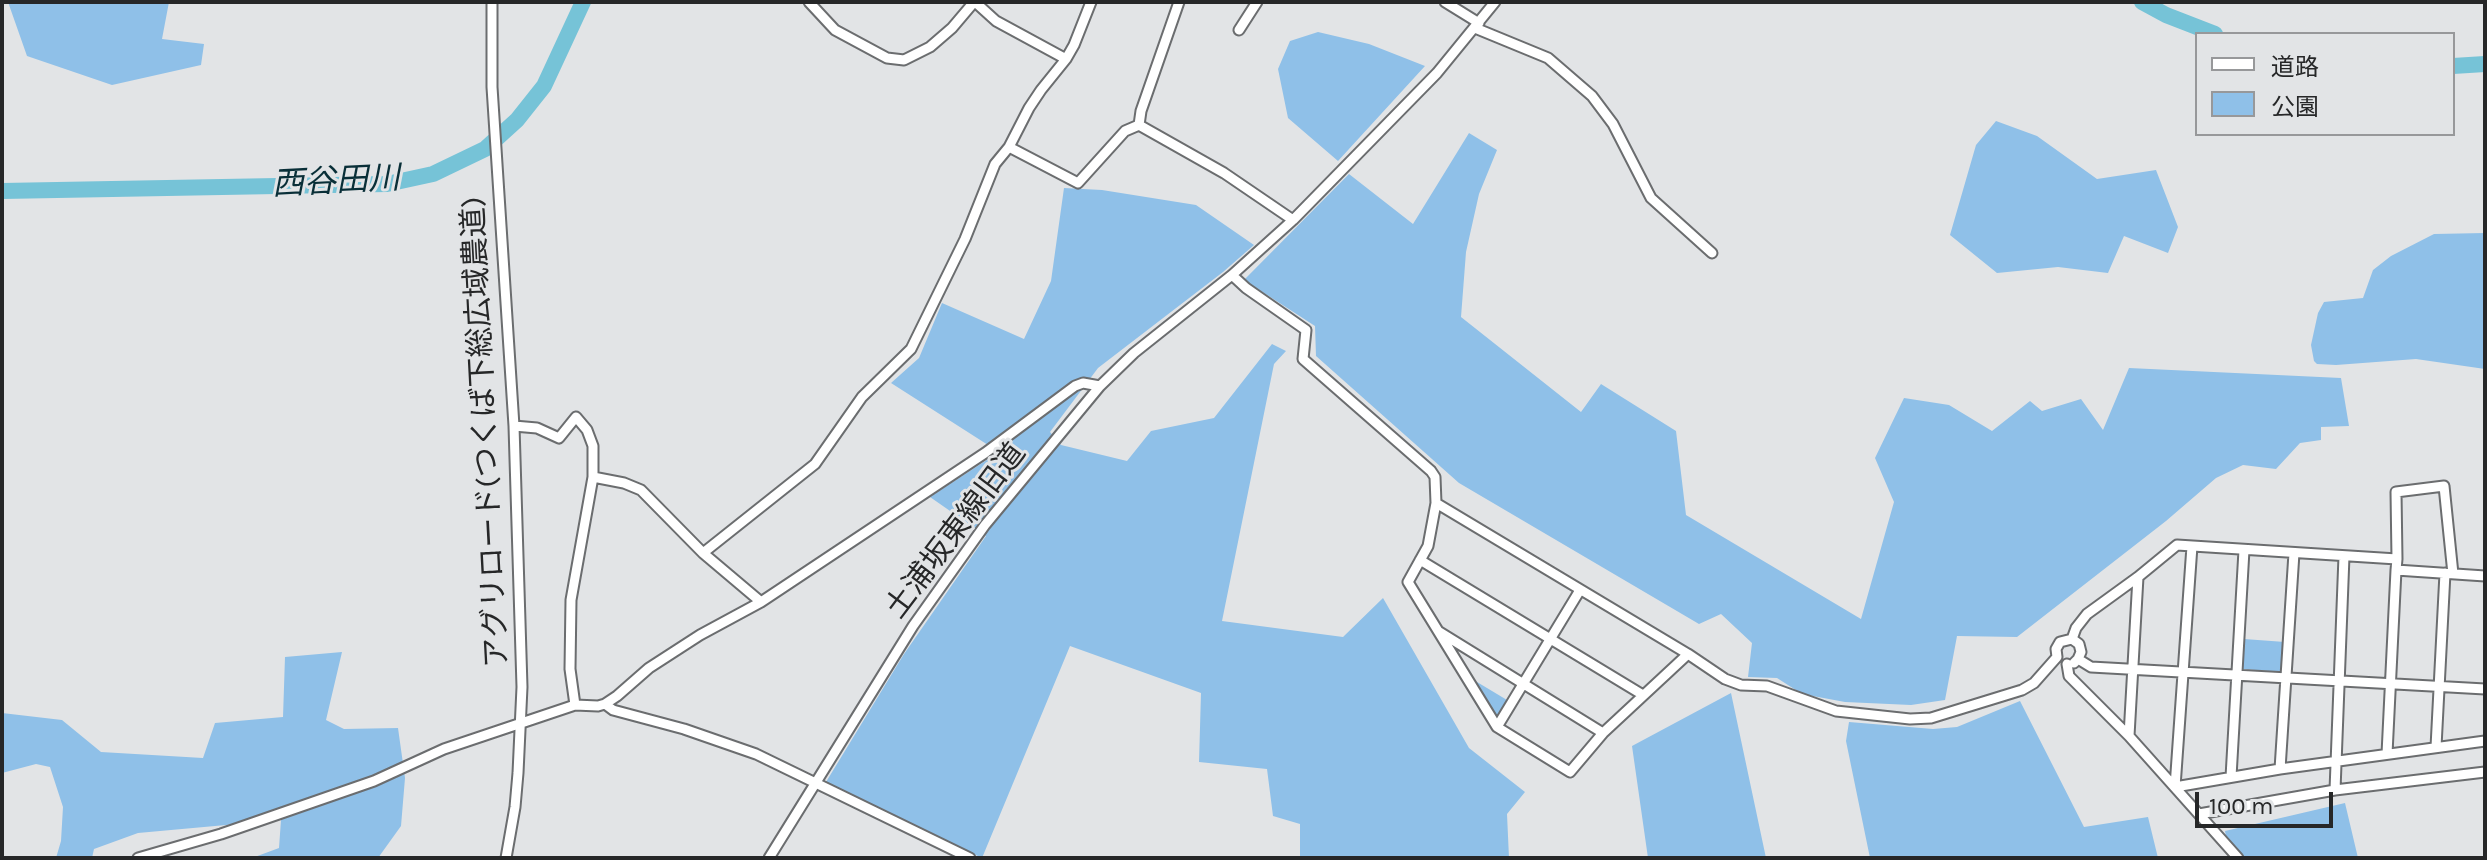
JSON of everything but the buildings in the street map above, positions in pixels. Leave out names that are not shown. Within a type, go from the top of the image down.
[{"type":"street","name":"アグリロード(つくば下総広域農道)","points":[[492,2],[494,125],[514,426],[522,687],[515,807],[506,858]]},
{"type":"street","points":[[809,2],[835,30],[887,58],[904,60],[930,47],[952,28],[974,2],[996,21],[1066,59]]},
{"type":"street","points":[[703,553],[815,464],[862,397],[911,349],[965,239],[995,164],[1009,147],[1029,108],[1066,59],[1091,2]]},
{"type":"street","points":[[1139,125],[1141,111],[1179,2]]},
{"type":"street","points":[[1239,30],[1257,2]]},
{"type":"street","points":[[1445,2],[1477,25],[1548,58],[1592,96],[1613,124],[1651,198],[1712,253]]},
{"type":"street","name":"土浦坂東線旧道","points":[[769,858],[913,626],[985,525],[1100,386],[1149,340],[1232,275],[1293,220],[1413,97],[1495,2]]},
{"type":"street","points":[[1009,147],[1078,183],[1125,131],[1139,125]]},
{"type":"street","points":[[1139,125],[1224,173],[1293,220]]},
{"type":"street","points":[[1232,275],[1306,330],[1303,359],[1435,477],[1436,503],[1428,546],[1408,582],[1497,727],[1570,772],[1603,733],[1688,654]]},
{"type":"street","points":[[138,858],[221,834],[374,781],[444,749],[575,705],[605,704],[649,668],[761,602],[985,453],[1075,386],[1083,383],[1100,386]]},
{"type":"street","points":[[514,426],[537,428],[559,438],[576,417],[587,430],[593,446],[593,477],[571,600],[570,669],[575,705]]},
{"type":"street","points":[[593,477],[641,490],[703,553],[761,602]]},
{"type":"street","points":[[2387,754],[2397,559],[2396,492],[2444,486],[2449,574],[2436,747]]},
{"type":"street","points":[[1436,503],[1733,683],[1767,686],[1836,711],[1910,719],[1931,718],[2022,690],[2034,683],[2057,657]]},
{"type":"street","points":[[2238,858],[2129,736],[2069,676],[2067,664],[2057,657],[2056,649],[2060,642],[2072,639],[2087,614],[2177,545],[2397,559]]},
{"type":"street","points":[[2175,787],[2192,546]]},
{"type":"street","points":[[2231,777],[2244,550]]},
{"type":"street","points":[[2280,769],[2294,553]]},
{"type":"street","points":[[2335,790],[2344,556]]},
{"type":"street","points":[[1420,560],[1643,695]]},
{"type":"street","points":[[2396,570],[2485,576]]},
{"type":"street","points":[[2129,736],[2138,577]]},
{"type":"street","points":[[1497,727],[1580,590]]},
{"type":"street","points":[[1435,629],[1603,733]]},
{"type":"street","points":[[2072,639],[2081,647],[2078,659]]},
{"type":"street","points":[[2078,659],[2091,667],[2485,689]]},
{"type":"street","points":[[2067,664],[2078,659]]},
{"type":"street","points":[[605,704],[613,710],[684,729],[756,754],[970,858]]},
{"type":"street","points":[[2175,787],[2485,741]]},
{"type":"street","points":[[2199,814],[2335,790],[2485,772]]},
{"type":"green space","points":[[8,2],[169,2],[162,39],[204,44],[201,65],[112,85],[27,56]]},
{"type":"green space","points":[[1318,32],[1369,44],[1425,66],[1338,161],[1288,118],[1278,69],[1290,41]]},
{"type":"green space","points":[[1996,121],[2037,136],[2097,179],[2156,170],[2178,227],[2168,253],[2124,236],[2108,273],[2058,267],[1997,273],[1950,235],[1976,145]]},
{"type":"green space","points":[[1469,133],[1497,150],[1479,194],[1466,252],[1461,317],[1581,412],[1601,384],[1676,431],[1686,515],[1861,619],[1894,502],[1875,458],[1904,398],[1949,405],[1992,431],[2030,401],[2042,411],[2081,399],[2103,430],[2129,368],[2341,378],[2349,426],[2321,427],[2321,440],[2300,443],[2276,469],[2243,465],[2216,478],[2017,637],[1957,636],[1945,700],[1911,705],[1845,702],[1802,694],[1777,678],[1748,677],[1752,643],[1721,614],[1699,624],[1459,483],[1316,356],[1315,326],[1244,280],[1349,174],[1413,224]]},
{"type":"green space","points":[[1064,188],[1102,190],[1196,205],[1254,245],[1098,368],[1050,432],[1061,445],[1127,461],[1151,431],[1214,418],[1272,344],[1286,351],[1274,364],[1222,621],[1343,637],[1383,598],[1469,748],[1525,792],[1507,814],[1509,858],[1300,858],[1300,824],[1273,816],[1267,769],[1199,762],[1201,693],[1070,646],[982,858],[826,782],[904,654],[986,536],[930,497],[999,452],[891,383],[919,358],[942,303],[1024,339],[1051,281]]},
{"type":"green space","points":[[2485,233],[2485,369],[2416,359],[2336,365],[2317,364],[2314,361],[2311,345],[2318,313],[2324,302],[2363,298],[2373,270],[2391,256],[2434,234]]},
{"type":"green space","points":[[2244,639],[2285,642],[2282,672],[2242,669]]},
{"type":"green space","points":[[342,652],[326,720],[344,729],[398,728],[405,778],[401,826],[378,858],[252,858],[279,848],[281,820],[138,833],[94,849],[92,858],[56,858],[61,841],[63,807],[50,767],[36,764],[2,773],[2,713],[62,720],[101,752],[203,758],[215,723],[283,717],[285,657]]},
{"type":"green space","points":[[1472,679],[1507,700],[1496,719]]},
{"type":"green space","points":[[1731,693],[1766,858],[1648,858],[1632,746]]},
{"type":"green space","points":[[2020,701],[2084,827],[2148,817],[2158,858],[1870,858],[1846,741],[1849,722],[1933,729],[1957,727]]},
{"type":"green space","points":[[2345,803],[2358,858],[2230,858],[2225,831]]},
{"type":"waterway","name":"西谷田川","points":[[2,191],[387,184],[433,174],[485,149],[517,120],[544,86],[583,2]]},
{"type":"waterway","name":"西谷田川","points":[[2142,2],[2210,32]]},
{"type":"waterway","name":"西谷田川","points":[[2455,66],[2485,64]]}]
